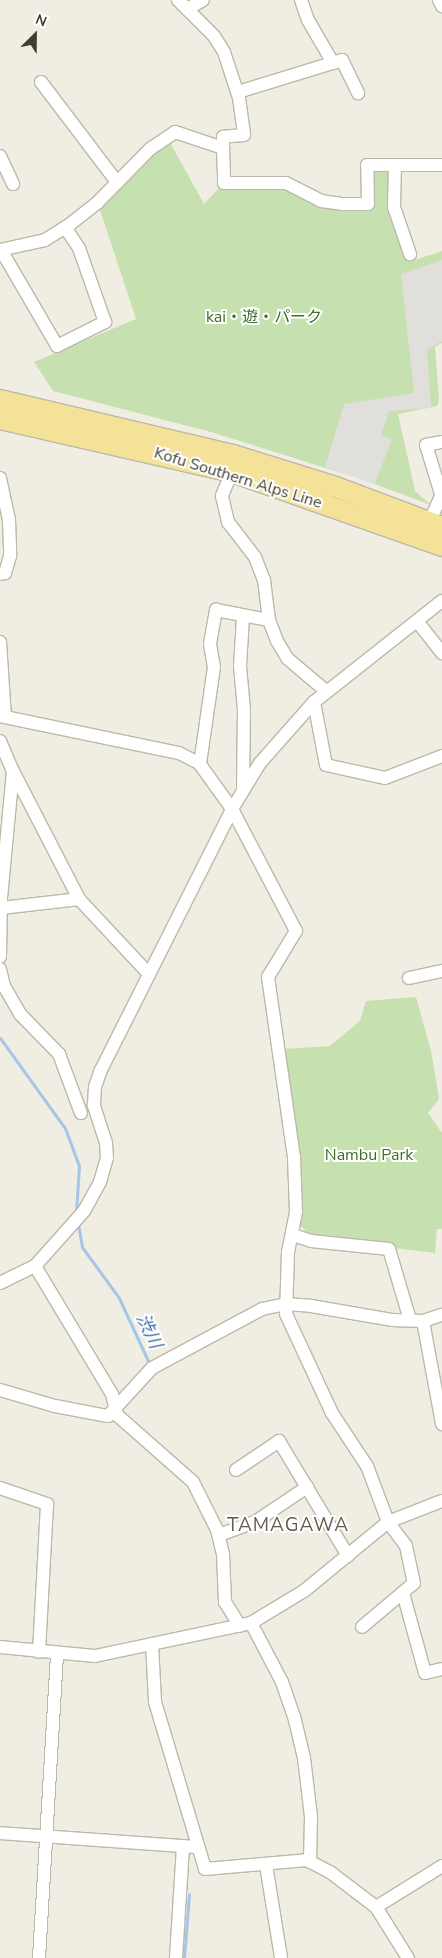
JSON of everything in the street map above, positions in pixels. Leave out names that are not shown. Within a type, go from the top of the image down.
[{"type":"main road","name":"Kofu Southern Alps Line","points":[[0,400],[233,455],[336,487],[436,525]]},
{"type":"main road","name":"Kofu Southern Alps Line","points":[[0,418],[232,472],[442,546]]},
{"type":"street","points":[[182,5],[203,0]]},
{"type":"street","points":[[301,0],[308,20],[333,63]]},
{"type":"street","points":[[439,0],[442,6]]},
{"type":"street","points":[[182,5],[214,36],[224,52],[238,92],[244,135],[222,137],[224,183],[286,183],[321,201],[342,204],[368,204],[367,165],[442,165]]},
{"type":"street","points":[[238,92],[342,60],[358,93]]},
{"type":"street","points":[[41,82],[116,182]]},
{"type":"street","points":[[65,227],[79,248],[105,322],[57,346],[1,250],[45,240],[65,227],[97,203],[150,149],[175,132],[223,148]]},
{"type":"street","points":[[0,156],[13,184]]},
{"type":"street","points":[[395,165],[394,207],[410,254]]},
{"type":"street","points":[[436,525],[442,494],[426,445],[442,442]]},
{"type":"street","points":[[232,472],[222,496],[228,522],[256,557],[264,580],[269,620],[288,658],[327,692]]},
{"type":"street","points":[[0,478],[9,520],[10,556],[5,573],[0,574]]},
{"type":"street","points":[[0,1283],[35,1266],[84,1212],[100,1182],[107,1158],[106,1143],[94,1105],[95,1087],[232,808],[260,763],[314,702],[442,601]]},
{"type":"street","points":[[200,764],[214,666],[210,644],[216,610],[269,620]]},
{"type":"street","points":[[243,790],[244,710],[240,666],[244,616]]},
{"type":"street","points":[[417,621],[442,653]]},
{"type":"street","points":[[0,642],[2,717],[179,753],[200,764],[232,808],[296,931],[268,977],[294,1157],[294,1236],[288,1252],[285,1304],[291,1327],[332,1413],[368,1466],[388,1522],[406,1546],[414,1583],[362,1627]]},
{"type":"street","points":[[314,702],[326,766],[385,778],[442,756]]},
{"type":"street","points":[[0,741],[13,771],[79,899],[149,974]]},
{"type":"street","points":[[0,957],[1,908],[13,771]]},
{"type":"street","points":[[1,908],[79,899]]},
{"type":"street","points":[[0,968],[4,986],[20,1014],[59,1054],[81,1113]]},
{"type":"street","points":[[409,978],[442,971]]},
{"type":"street","points":[[294,1236],[312,1241],[389,1249],[417,1320],[442,1424]]},
{"type":"street","points":[[35,1266],[108,1387],[116,1411],[124,1422],[193,1482],[219,1535],[223,1554],[226,1602],[245,1624],[282,1682],[296,1724],[311,1817],[310,1862]]},
{"type":"street","points":[[0,1390],[55,1406],[108,1416],[116,1411],[152,1368],[262,1309],[285,1304],[417,1320],[442,1314]]},
{"type":"street","points":[[236,1470],[279,1442],[348,1556]]},
{"type":"street","points":[[219,1535],[255,1522],[307,1487]]},
{"type":"street","points":[[0,1488],[47,1504],[39,1652]]},
{"type":"street","points":[[0,1647],[95,1656],[245,1624],[304,1591],[388,1522],[442,1501]]},
{"type":"street","points":[[403,1593],[425,1673],[442,1669]]},
{"type":"street","points":[[152,1644],[155,1702],[196,1848],[205,1869],[310,1862],[330,1872],[376,1907],[408,1958]]},
{"type":"street","points":[[39,1958],[57,1653]]},
{"type":"street","points":[[0,1833],[196,1848]]},
{"type":"street","points":[[176,1958],[183,1846]]},
{"type":"street","points":[[266,1865],[281,1958]]},
{"type":"street","points":[[376,1907],[442,1866]]},
{"type":"green space","name":"kai・遊・パーク","points":[[168,139],[204,204],[220,187],[269,186],[371,207],[371,168],[392,167],[392,207],[409,262],[442,251],[442,343],[435,347],[439,400],[437,406],[398,414],[415,491],[431,505],[361,479],[211,432],[53,391],[34,362],[136,319],[99,207]]},
{"type":"green space","name":"Nambu Park","points":[[416,997],[431,1051],[439,1099],[428,1113],[442,1133],[442,1229],[437,1229],[435,1253],[312,1238],[299,1224],[284,1049],[330,1046],[360,1021],[366,1001]]},
{"type":"shaded area","points":[[442,260],[442,341],[427,350],[431,408],[389,411],[381,436],[392,439],[375,484],[325,467],[344,404],[414,393],[401,274]]},
{"type":"waterway","name":"渋川","points":[[0,1038],[65,1128],[79,1166],[76,1213]]},
{"type":"waterway","name":"渋川","points":[[78,1224],[82,1247],[119,1298],[149,1363],[152,1362]]},
{"type":"waterway","name":"渋川","points":[[264,1303],[282,1299]]},
{"type":"waterway","points":[[184,1958],[189,1894]]},
{"type":"district","name":"TAMAGAWA","points":[[288,1526]]}]
